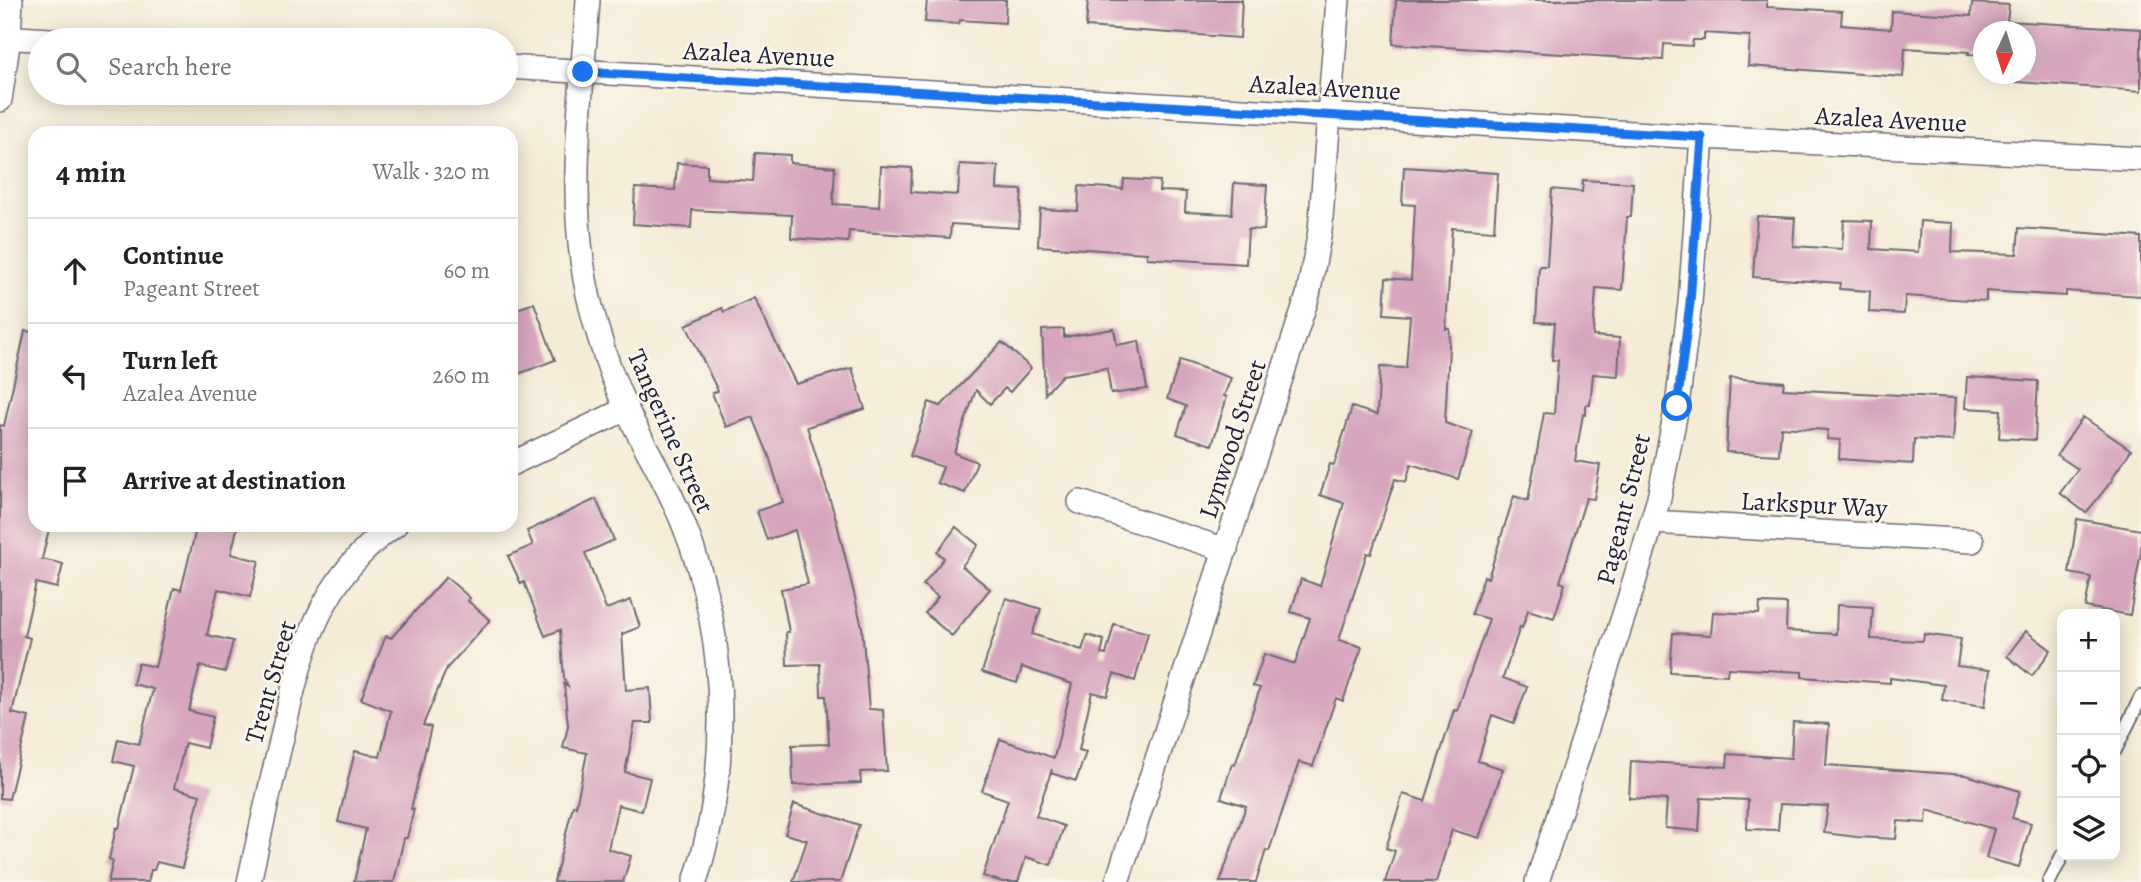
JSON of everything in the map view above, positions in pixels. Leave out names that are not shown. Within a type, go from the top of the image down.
[{"type":"street","points":[[0,100],[10,0]]},
{"type":"street","name":"Tangerine Street","points":[[588,0],[576,182],[580,247],[591,308],[607,362],[626,409],[674,501],[697,562],[712,626],[719,681],[720,737],[714,802],[695,882]]},
{"type":"street","name":"Lynwood Street","points":[[1117,882],[1308,295],[1320,231],[1338,0]]},
{"type":"street","points":[[5,38],[28,39]]},
{"type":"street","name":"Azalea Avenue","points":[[518,68],[1702,137],[2141,159]]},
{"type":"street","name":"Pageant Street","points":[[1537,882],[1652,522],[1679,393],[1690,303],[1702,137]]},
{"type":"street","points":[[518,461],[626,409]]},
{"type":"street","points":[[1080,502],[1226,550]]},
{"type":"street","name":"Larkspur Way","points":[[1652,522],[1972,541]]},
{"type":"street","name":"Trent Street","points":[[249,882],[297,670],[310,630],[330,593],[356,560],[385,532]]},
{"type":"lane","points":[[2120,740],[2141,697]]},
{"type":"lane","points":[[2049,882],[2060,861]]},
{"type":"building","points":[[927,0],[1006,0],[1005,23],[960,20],[959,24],[925,22]]},
{"type":"building","points":[[1088,0],[1242,0],[1240,38],[1086,27]]},
{"type":"building","points":[[1396,0],[1767,0],[1767,7],[1842,11],[1841,25],[1891,29],[1892,11],[1971,16],[1972,3],[2009,5],[2007,21],[1973,21],[1973,54],[1905,48],[1903,77],[1748,66],[1750,36],[1704,33],[1704,40],[1693,40],[1692,46],[1664,44],[1663,60],[1393,44]]},
{"type":"building","points":[[2036,23],[2141,29],[2141,91],[2036,83]]},
{"type":"building","points":[[755,153],[790,155],[790,163],[835,167],[833,204],[879,207],[881,166],[912,168],[911,192],[958,195],[960,164],[998,166],[997,189],[1022,190],[1019,228],[951,224],[950,238],[849,231],[848,242],[791,238],[792,215],[692,210],[691,228],[633,224],[635,188],[675,190],[677,163],[707,165],[707,178],[753,181]]},
{"type":"building","points":[[1404,167],[1498,173],[1494,231],[1452,228],[1446,329],[1450,329],[1445,423],[1473,432],[1458,479],[1411,464],[1406,482],[1395,479],[1371,554],[1367,553],[1339,640],[1362,647],[1343,701],[1336,698],[1313,766],[1299,762],[1256,882],[1220,882],[1246,806],[1221,798],[1232,764],[1235,765],[1260,688],[1253,686],[1264,654],[1295,664],[1310,618],[1291,612],[1301,579],[1320,586],[1344,503],[1320,495],[1330,464],[1334,465],[1352,407],[1377,415],[1380,367],[1406,368],[1410,316],[1384,314],[1386,278],[1411,280],[1415,205],[1402,204]]},
{"type":"building","points":[[1124,179],[1160,181],[1159,191],[1186,192],[1185,212],[1232,214],[1234,183],[1267,185],[1264,230],[1248,229],[1246,264],[1147,258],[1147,253],[1038,246],[1040,209],[1078,211],[1079,186],[1123,189]]},
{"type":"building","points":[[1583,180],[1633,183],[1631,217],[1627,217],[1622,290],[1596,288],[1593,336],[1620,338],[1618,376],[1593,374],[1590,405],[1586,405],[1586,415],[1583,414],[1575,461],[1600,465],[1594,499],[1586,498],[1560,582],[1565,584],[1554,618],[1528,610],[1522,628],[1520,627],[1503,678],[1527,687],[1514,723],[1492,715],[1478,761],[1503,769],[1479,838],[1452,830],[1436,882],[1385,882],[1395,851],[1386,848],[1403,794],[1425,801],[1454,710],[1457,711],[1489,619],[1472,614],[1484,576],[1488,578],[1514,496],[1528,501],[1544,413],[1554,414],[1558,360],[1552,360],[1555,323],[1536,322],[1539,266],[1547,266],[1552,189],[1582,192]]},
{"type":"building","points":[[1757,216],[1795,218],[1793,246],[1842,249],[1844,220],[1872,221],[1871,249],[1918,252],[1920,221],[1953,223],[1952,252],[2017,254],[2019,228],[2141,237],[2141,296],[2066,291],[2066,296],[1986,291],[1986,301],[1905,296],[1904,314],[1869,312],[1870,291],[1839,289],[1840,283],[1753,277]]},
{"type":"building","points":[[754,298],[796,384],[852,368],[865,409],[807,427],[836,519],[862,627],[869,709],[883,710],[887,771],[860,772],[861,783],[793,785],[792,745],[829,744],[826,696],[821,696],[820,664],[787,665],[786,632],[789,632],[781,589],[808,584],[795,530],[767,540],[757,511],[783,502],[769,456],[753,417],[726,427],[712,393],[718,391],[686,325],[722,308],[724,312]]},
{"type":"building","points":[[534,303],[555,360],[518,374],[518,309]]},
{"type":"building","points":[[1064,329],[1064,337],[1114,329],[1117,345],[1139,341],[1147,389],[1111,394],[1107,368],[1062,375],[1045,394],[1042,330]]},
{"type":"building","points":[[25,331],[28,331],[28,532],[48,532],[42,559],[63,564],[57,588],[36,583],[24,636],[30,638],[12,713],[29,717],[9,799],[0,798],[0,425],[4,426]]},
{"type":"building","points":[[1002,342],[1031,368],[1010,392],[1005,388],[990,404],[976,390],[954,453],[977,462],[965,493],[937,483],[943,467],[910,456],[929,402],[941,406]]},
{"type":"building","points":[[1180,360],[1231,378],[1212,445],[1177,434],[1186,406],[1167,399]]},
{"type":"building","points":[[1967,377],[2038,381],[2035,440],[1999,438],[2001,410],[1965,408]]},
{"type":"building","points":[[1730,378],[1784,382],[1783,389],[1956,398],[1953,441],[1914,439],[1913,464],[1839,459],[1840,440],[1827,439],[1828,430],[1781,427],[1779,455],[1726,452]]},
{"type":"building","points":[[2083,417],[2131,450],[2113,479],[2086,513],[2060,493],[2078,469],[2057,455]]},
{"type":"building","points":[[596,499],[614,540],[585,553],[606,609],[631,600],[640,627],[622,634],[626,690],[650,688],[652,723],[635,723],[625,772],[650,778],[642,811],[618,805],[608,849],[631,856],[623,882],[554,882],[573,805],[576,806],[587,753],[563,748],[568,726],[564,684],[568,687],[564,678],[560,630],[545,636],[524,582],[521,584],[508,556],[533,545],[527,531]]},
{"type":"building","points":[[2077,519],[2141,530],[2141,552],[2130,615],[2120,613],[2120,609],[2085,607],[2091,577],[2069,573]]},
{"type":"building","points":[[956,527],[978,545],[962,566],[990,589],[952,636],[925,613],[938,597],[923,585],[944,558],[937,552]]},
{"type":"building","points":[[195,532],[236,532],[231,554],[259,561],[250,597],[218,589],[207,635],[233,641],[225,672],[200,666],[189,711],[213,717],[206,748],[185,743],[174,788],[200,795],[182,868],[157,862],[154,870],[151,870],[148,882],[108,882],[113,861],[109,859],[134,766],[113,761],[118,739],[139,744],[153,689],[133,684],[138,663],[155,667],[174,588],[181,590]]},
{"type":"building","points":[[446,577],[490,620],[447,668],[423,725],[431,727],[411,809],[414,809],[394,882],[354,882],[366,829],[338,822],[355,751],[380,757],[391,711],[361,699],[386,636],[391,638]]},
{"type":"building","points":[[1006,598],[1041,609],[1032,634],[1082,650],[1087,635],[1104,640],[1101,654],[1106,655],[1114,624],[1148,633],[1135,681],[1114,674],[1107,696],[1092,692],[1079,750],[1086,752],[1076,781],[1051,773],[1052,769],[1036,816],[1064,826],[1051,865],[1026,857],[1018,882],[1002,882],[983,876],[1008,800],[982,791],[1000,739],[1054,758],[1072,684],[1022,667],[1017,683],[982,672]]},
{"type":"building","points":[[1760,603],[1787,604],[1786,631],[1836,634],[1837,605],[1873,607],[1871,639],[1923,641],[1924,634],[1961,639],[1957,666],[1990,670],[1985,706],[1942,700],[1944,685],[1890,678],[1890,683],[1802,677],[1802,672],[1728,668],[1727,675],[1670,672],[1673,633],[1711,635],[1713,612],[1759,614]]},
{"type":"building","points":[[2026,631],[2051,650],[2032,676],[2007,656]]},
{"type":"building","points":[[1793,722],[1829,724],[1826,765],[1966,775],[2020,791],[2012,818],[2031,823],[2019,867],[1986,858],[1994,829],[1927,810],[1926,823],[1898,821],[1896,839],[1824,833],[1828,806],[1780,804],[1778,830],[1747,829],[1748,800],[1701,798],[1699,831],[1665,828],[1667,800],[1629,798],[1631,761],[1727,767],[1728,754],[1791,758]]},
{"type":"building","points":[[794,804],[859,825],[840,882],[793,882],[807,840],[785,834]]},
{"type":"route","points":[[583,72],[1702,137],[1690,303],[1677,406]]}]
